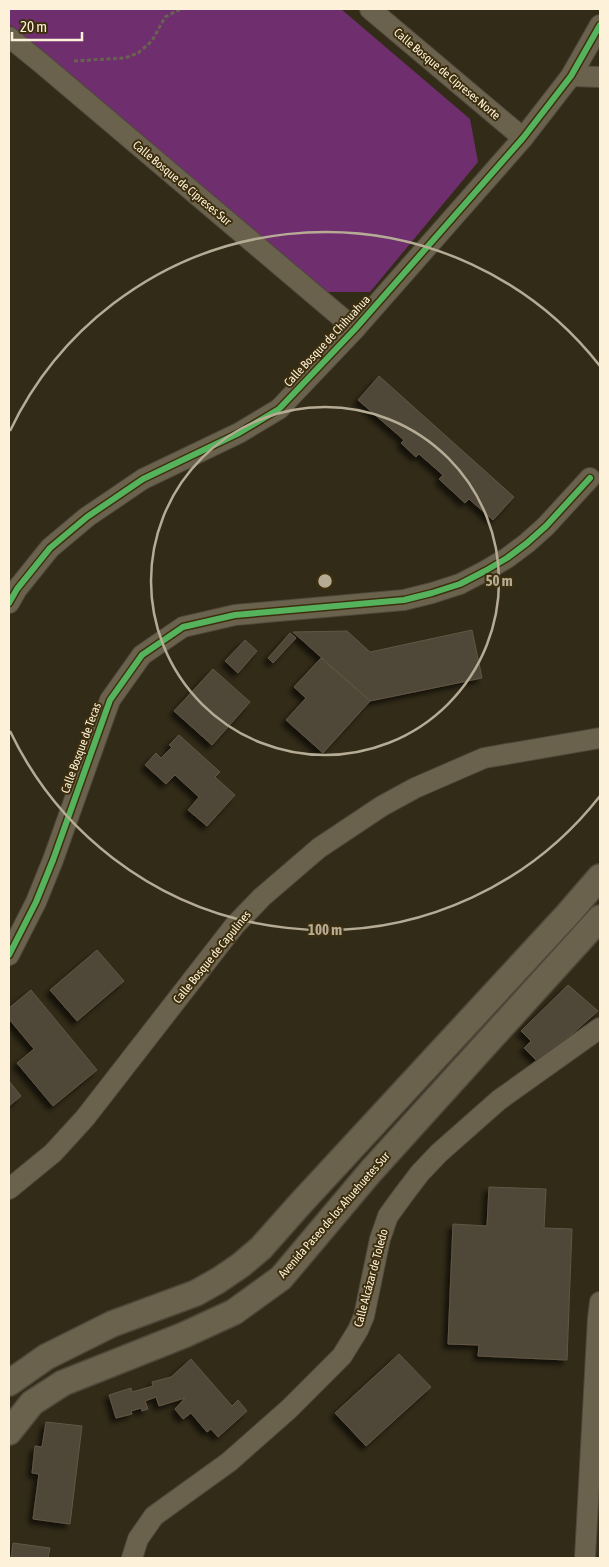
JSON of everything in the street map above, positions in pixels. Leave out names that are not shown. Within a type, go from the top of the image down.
[{"type":"street","name":"Calle Bosque de Cipreses Norte","points":[[370,9],[523,138]]},
{"type":"street","name":"Calle Bosque de Chihuahua","points":[[9,603],[17,589],[50,548],[87,517],[143,479],[239,433],[279,408],[355,329],[523,138],[595,46],[600,25]]},
{"type":"street","name":"Calle Bosque de Cipreses Sur","points":[[9,37],[41,62],[355,329]]},
{"type":"street","points":[[571,76],[600,77]]},
{"type":"street","name":"Calle Bosque de Tecas","points":[[9,955],[36,902],[53,860],[110,700],[142,655],[183,627],[235,615],[404,600],[432,594],[460,584],[485,572],[527,543],[546,526],[590,478]]},
{"type":"street","name":"Calle Bosque de Capulines","points":[[9,1189],[52,1153],[86,1118],[235,925],[262,897],[319,848],[390,801],[476,761],[600,738]]},
{"type":"street","points":[[9,1383],[46,1357],[112,1324],[196,1293],[241,1265],[261,1248],[600,877]]},
{"type":"street","name":"Avenida Paseo de los Ahuehuetes Sur","points":[[9,1432],[32,1403],[63,1383],[184,1335],[234,1312],[281,1278],[370,1171],[600,918]]},
{"type":"street","name":"Calle Alcázar de Toledo","points":[[132,1558],[138,1539],[154,1516],[230,1462],[289,1409],[342,1356],[364,1316],[380,1240],[388,1216],[420,1173],[439,1153],[499,1100],[600,1028]]},
{"type":"street","points":[[348,1153],[370,1171]]},
{"type":"street","points":[[585,1558],[600,1302]]},
{"type":"path","points":[[41,62],[125,58],[138,53],[152,40],[165,17],[181,9]]},
{"type":"shaded area","points":[[9,9],[341,9],[470,119],[478,162],[370,292],[323,292],[9,24]]},
{"type":"building","points":[[379,376],[514,497],[493,520],[469,499],[465,503],[439,479],[443,475],[419,454],[416,457],[401,443],[404,440],[358,400]]},
{"type":"building","points":[[472,630],[482,678],[370,701],[293,632],[347,631],[370,652]]},
{"type":"building","points":[[290,633],[296,638],[273,663],[268,658]]},
{"type":"building","points":[[245,640],[257,651],[238,673],[225,661]]},
{"type":"building","points":[[321,658],[370,701],[323,753],[286,720],[306,698],[294,687]]},
{"type":"building","points":[[213,669],[250,702],[212,745],[174,711]]},
{"type":"building","points":[[179,735],[220,772],[215,777],[235,795],[207,826],[188,810],[199,797],[175,775],[166,784],[145,765],[156,753],[161,758],[172,747],[169,745]]},
{"type":"building","points":[[97,950],[124,981],[77,1021],[50,990]]},
{"type":"building","points":[[568,985],[598,1011],[539,1063],[524,1048],[531,1041],[521,1031]]},
{"type":"building","points":[[31,990],[97,1070],[53,1106],[17,1063],[34,1049],[9,1019],[9,1008]]},
{"type":"building","points":[[9,1081],[21,1096],[9,1106]]},
{"type":"building","points":[[489,1187],[546,1189],[544,1228],[572,1229],[567,1360],[478,1356],[479,1345],[448,1344],[453,1224],[487,1226]]},
{"type":"building","points":[[399,1354],[431,1387],[366,1446],[335,1413]]},
{"type":"building","points":[[191,1359],[232,1406],[238,1400],[247,1411],[218,1437],[211,1429],[207,1432],[191,1413],[183,1419],[175,1409],[185,1398],[159,1406],[156,1397],[145,1401],[148,1409],[142,1411],[141,1408],[131,1411],[132,1414],[116,1418],[109,1395],[131,1388],[132,1392],[153,1386],[152,1382],[171,1377]]},
{"type":"building","points":[[46,1422],[82,1426],[70,1524],[33,1519],[39,1474],[32,1473],[35,1446],[42,1447]]},
{"type":"building","points":[[13,1543],[50,1548],[48,1558],[11,1558]]},
{"type":"cycle path","points":[[9,603],[17,589],[50,548],[87,517],[143,479],[239,433],[279,409],[355,329],[523,138],[571,76],[600,25]]},
{"type":"cycle path","points":[[9,955],[36,902],[53,860],[110,700],[142,655],[183,627],[235,615],[404,600],[460,584],[507,558],[527,543],[546,526],[590,478]]}]
